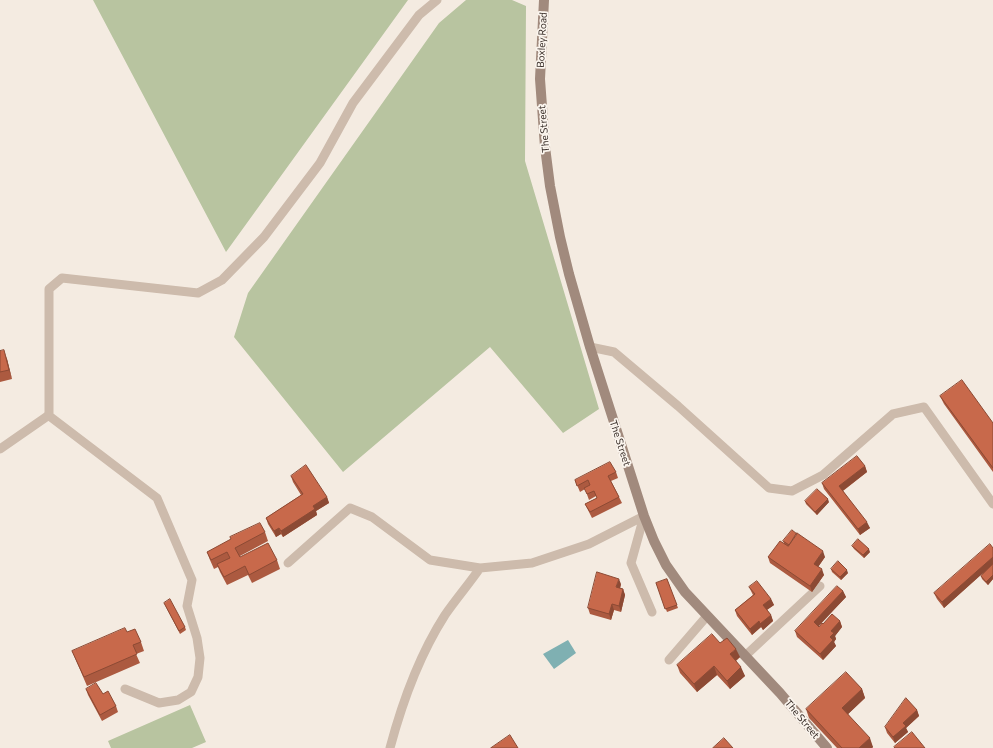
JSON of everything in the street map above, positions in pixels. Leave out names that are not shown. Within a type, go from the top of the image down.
[{"type":"street","name":"Boxley Road","points":[[540,79],[544,0]]},
{"type":"street","name":"The Street","points":[[540,79],[545,146],[550,186],[569,274],[590,346],[644,516],[654,541],[666,565],[685,592],[780,693],[827,748]]},
{"type":"lane","points":[[48,415],[49,289],[62,278],[198,293],[222,280],[264,237],[320,163],[353,103],[419,15],[437,0]]},
{"type":"lane","points":[[590,346],[614,352],[678,406],[769,488],[792,491],[823,475],[893,414],[924,407],[993,504]]},
{"type":"lane","points":[[0,448],[48,415]]},
{"type":"lane","points":[[48,415],[156,498],[192,580],[187,606],[197,638],[200,658],[198,677],[191,692],[178,700],[159,704],[125,689]]},
{"type":"lane","points":[[288,563],[350,508],[372,517],[430,560],[480,568],[532,564],[589,544],[644,516]]},
{"type":"lane","points":[[644,516],[631,563],[652,612]]},
{"type":"lane","points":[[390,748],[418,665],[445,616],[480,568]]},
{"type":"lane","points":[[745,656],[820,586]]},
{"type":"lane","points":[[668,660],[707,616]]},
{"type":"green space","points":[[93,0],[408,0],[226,252]]},
{"type":"green space","points":[[466,0],[512,0],[526,6],[525,161],[599,409],[563,433],[490,347],[343,472],[234,337],[248,293],[439,23]]},
{"type":"green space","points":[[190,705],[206,742],[192,748],[111,748],[108,741]]},
{"type":"water","points":[[568,640],[576,653],[554,669],[543,654]]},
{"type":"building","points":[[4,350],[9,370],[0,372],[0,351]]},
{"type":"building","points":[[962,380],[993,423],[993,468],[940,396]]},
{"type":"building","points":[[857,456],[865,466],[839,486],[867,522],[858,529],[822,483]]},
{"type":"building","points":[[610,462],[616,472],[608,476],[619,497],[590,512],[585,504],[597,498],[594,491],[587,494],[584,488],[590,485],[588,480],[577,486],[575,480]]},
{"type":"building","points":[[306,465],[327,497],[313,506],[315,509],[281,531],[279,528],[274,531],[266,518],[303,494],[291,476]]},
{"type":"building","points":[[817,489],[828,499],[815,512],[805,501]]},
{"type":"building","points":[[260,523],[265,532],[235,548],[240,557],[268,543],[277,560],[249,575],[245,566],[224,577],[217,564],[230,558],[227,552],[211,560],[207,552],[231,539],[230,537]]},
{"type":"building","points":[[792,530],[797,534],[789,545],[783,541]]},
{"type":"building","points":[[797,533],[823,551],[814,564],[822,569],[810,586],[768,557],[780,541],[788,546]]},
{"type":"building","points":[[858,539],[869,549],[863,555],[852,546]]},
{"type":"building","points":[[990,544],[993,548],[993,557],[942,602],[934,593]]},
{"type":"building","points":[[838,561],[847,570],[840,577],[831,569]]},
{"type":"building","points":[[993,564],[993,575],[986,582],[981,576]]},
{"type":"building","points":[[597,572],[619,579],[616,587],[623,589],[619,606],[612,604],[609,614],[588,608]]},
{"type":"building","points":[[667,579],[677,605],[665,609],[656,583]]},
{"type":"building","points":[[757,581],[771,599],[763,605],[771,615],[760,624],[759,621],[750,629],[735,610],[755,594],[749,587]]},
{"type":"building","points":[[837,586],[843,591],[814,622],[819,627],[832,614],[840,621],[831,631],[834,633],[830,637],[833,640],[820,654],[795,631]]},
{"type":"building","points":[[170,599],[185,627],[179,631],[164,603]]},
{"type":"building","points":[[125,628],[127,632],[135,629],[141,642],[133,645],[137,654],[84,677],[72,651]]},
{"type":"building","points":[[712,634],[720,643],[727,638],[736,649],[730,654],[741,667],[727,681],[714,666],[694,684],[677,665]]},
{"type":"building","points":[[846,672],[862,689],[842,708],[870,738],[859,748],[842,748],[806,709]]},
{"type":"building","points":[[96,683],[103,694],[108,691],[116,706],[100,715],[86,689]]},
{"type":"building","points":[[906,698],[917,710],[903,723],[906,726],[893,737],[885,727]]},
{"type":"building","points":[[912,732],[925,748],[894,747]]},
{"type":"building","points":[[510,735],[518,748],[491,748]]},
{"type":"building","points":[[724,738],[733,748],[713,748]]}]
